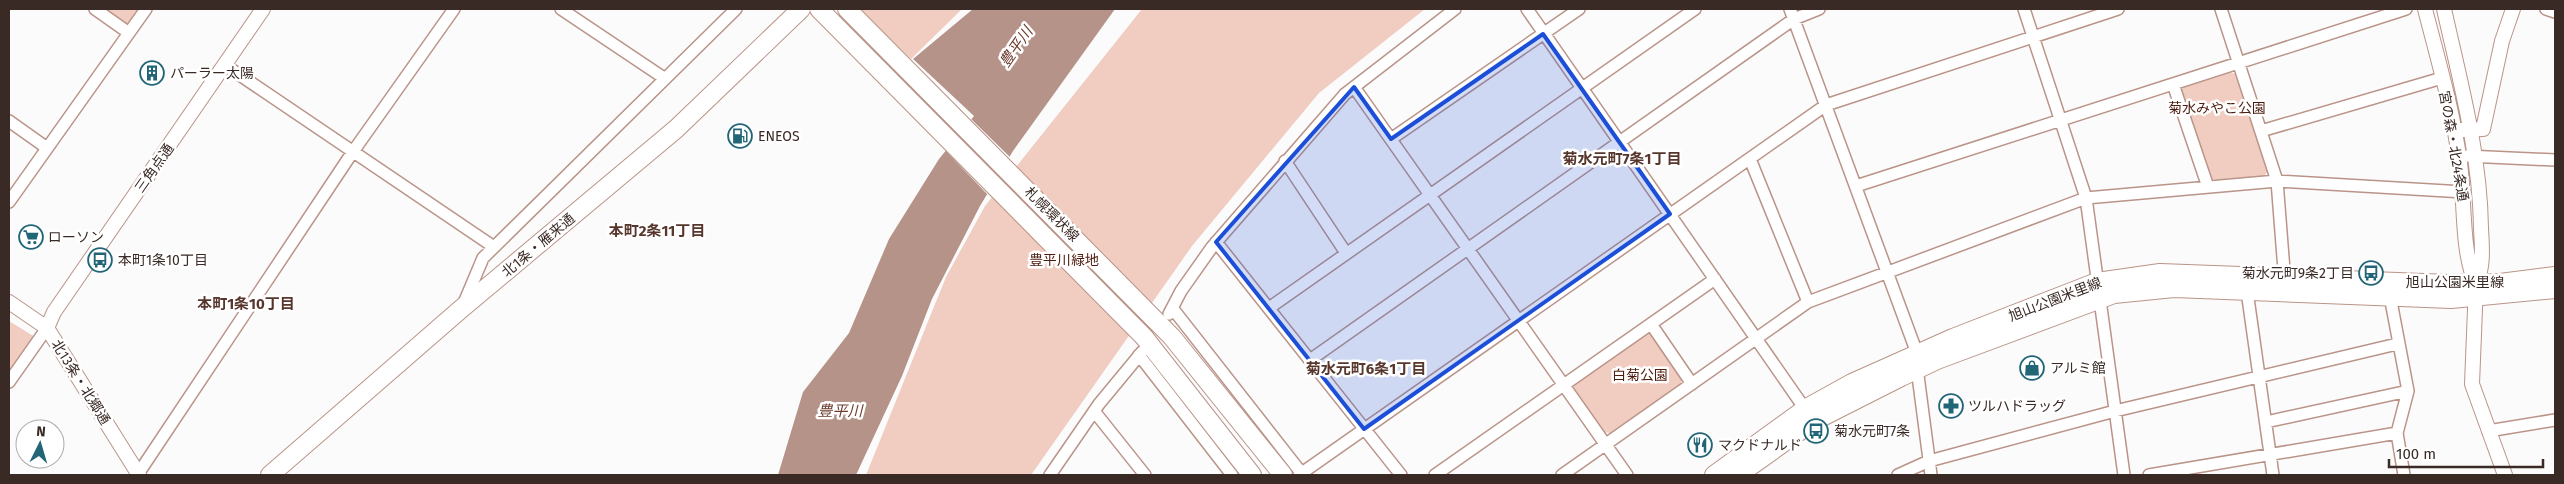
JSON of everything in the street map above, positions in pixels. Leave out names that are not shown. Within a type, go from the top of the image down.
[{"type":"main road","name":"北1条・雁来通","points":[[270,475],[461,309],[676,129],[801,9]]},
{"type":"main road","name":"札幌環状線","points":[[820,9],[1115,307],[1159,354],[1252,475]]},
{"type":"main road","name":"札幌環状線","points":[[851,12],[1172,337],[1283,475]]},
{"type":"main road","name":"旭山公園米里線","points":[[1714,475],[1805,409],[1852,382],[1915,363],[2098,290],[2160,273],[2390,296],[2451,299],[2476,291],[2555,276]]},
{"type":"main road","name":"旭山公園米里線","points":[[2098,290],[2174,288],[2247,291],[2285,285],[2476,291],[2555,289]]},
{"type":"main road","name":"旭山公園米里線","points":[[1738,475],[1814,421],[1915,363]]},
{"type":"street","points":[[95,9],[129,33]]},
{"type":"street","points":[[9,202],[146,9]]},
{"type":"street","name":"三角点通","points":[[47,328],[54,312],[264,9]]},
{"type":"street","points":[[138,475],[352,153],[454,9]]},
{"type":"street","points":[[561,9],[664,78]]},
{"type":"street","points":[[461,309],[483,258],[736,9]]},
{"type":"street","points":[[1455,9],[1345,94],[1216,242],[1181,291],[1171,312],[1301,475],[1826,105],[2118,9]]},
{"type":"street","points":[[1527,9],[1805,409]]},
{"type":"street","points":[[1391,139],[1579,9]]},
{"type":"street","points":[[1310,360],[1619,141],[1792,14],[1819,9]]},
{"type":"street","points":[[2024,9],[2086,198],[2124,475]]},
{"type":"street","points":[[2221,9],[2277,181],[2285,285]]},
{"type":"street","points":[[1856,186],[2406,9]]},
{"type":"street","name":"宮の森・北24条通","points":[[2425,9],[2459,155],[2464,192],[2469,269],[2476,291]]},
{"type":"street","name":"宮の森・北24条通","points":[[2444,9],[2475,156],[2481,209],[2482,269],[2476,291]]},
{"type":"street","points":[[2454,131],[2483,129],[2502,41],[2512,9]]},
{"type":"street","points":[[2546,9],[2555,12]]},
{"type":"street","points":[[1269,308],[1691,10]]},
{"type":"street","points":[[1792,14],[1914,345],[1931,475]]},
{"type":"street","points":[[225,65],[352,153],[494,247]]},
{"type":"street","points":[[2261,131],[2442,78]]},
{"type":"street","points":[[2173,84],[2208,188]]},
{"type":"street","points":[[1354,87],[1627,475]]},
{"type":"street","points":[[9,121],[47,148]]},
{"type":"street","points":[[2459,155],[2555,160]]},
{"type":"street","points":[[1750,158],[1808,302]]},
{"type":"street","points":[[1285,162],[1346,253]]},
{"type":"street","points":[[1562,475],[1808,302],[2086,198],[2277,181],[2464,192]]},
{"type":"street","points":[[1216,242],[1401,475]]},
{"type":"street","points":[[1435,475],[1715,279]]},
{"type":"street","points":[[2247,291],[2273,475]]},
{"type":"street","points":[[2476,291],[2472,384],[2505,475]]},
{"type":"street","points":[[2390,296],[2397,344],[2408,391],[2397,433],[2404,475]]},
{"type":"street","name":"北13条・北郷通","points":[[9,302],[47,328],[74,368],[138,475]]},
{"type":"street","points":[[1651,324],[1692,384]]},
{"type":"street","points":[[9,382],[47,328]]},
{"type":"street","points":[[1898,475],[1929,460],[2115,411],[2397,344]]},
{"type":"street","points":[[1055,473],[1094,411],[1140,354],[1232,475]]},
{"type":"street","points":[[2266,422],[2408,391]]},
{"type":"street","points":[[1094,411],[1145,475]]},
{"type":"street","points":[[2488,431],[2555,420]]},
{"type":"street","points":[[2149,475],[2397,433]]},
{"type":"highlighted area","points":[[1543,34],[1670,214],[1364,429],[1216,242],[1354,87],[1391,139]]},
{"type":"green space","points":[[103,9],[139,9],[128,23],[124,23]]},
{"type":"green space","points":[[859,9],[962,9],[911,59]]},
{"type":"green space","name":"豊平川緑地","points":[[1142,9],[1425,9],[1319,93],[1192,246],[1031,475],[866,475],[946,277],[985,206]]},
{"type":"green space","name":"菊水みやこ公園","points":[[2230,72],[2235,74],[2268,171],[2264,176],[2216,180],[2211,178],[2181,91],[2182,87]]},
{"type":"green space","points":[[9,321],[35,337],[9,373]]},
{"type":"green space","name":"白菊公園","points":[[1647,334],[1651,334],[1682,379],[1681,385],[1610,433],[1603,432],[1574,389],[1574,385]]},
{"type":"water","name":"豊平川","points":[[973,9],[1115,9],[1013,151],[980,206],[932,299],[902,376],[856,475],[778,475],[803,392],[849,333],[889,239],[939,159],[974,116],[913,59]]},
{"type":"pier","points":[[970,118],[1012,159],[989,196],[944,149]]},
{"type":"place","name":"パーラー太陽","points":[[152,73]]},
{"type":"place","name":"ENEOS","points":[[740,136]]},
{"type":"place","name":"ローソン","points":[[31,237]]},
{"type":"place","name":"本町1条10丁目","points":[[100,260]]},
{"type":"place","name":"菊水元町9条2丁目","points":[[2371,273]]},
{"type":"place","name":"アルミ館","points":[[2032,368]]},
{"type":"place","name":"ツルハドラッグ","points":[[1951,406]]},
{"type":"place","name":"菊水元町7条","points":[[1816,431]]},
{"type":"place","name":"マクドナルド","points":[[1700,445]]},
{"type":"district","name":"菊水元町7条1丁目","points":[[1622,159]]},
{"type":"district","name":"本町2条11丁目","points":[[657,231]]},
{"type":"district","name":"本町1条10丁目","points":[[246,304]]},
{"type":"district","name":"菊水元町6条1丁目","points":[[1366,369]]}]
